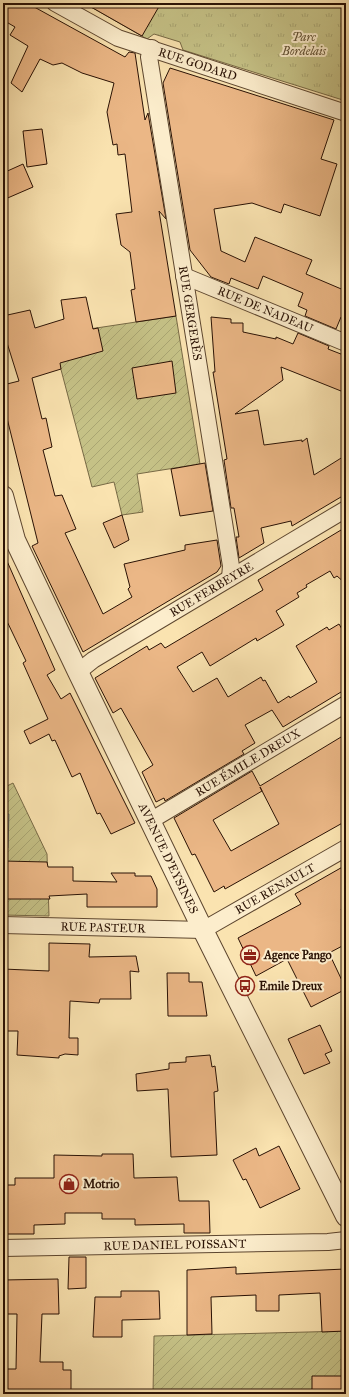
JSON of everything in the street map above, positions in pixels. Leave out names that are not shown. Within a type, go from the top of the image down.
[{"type":"street","name":"RUE GODARD","points":[[55,3],[118,38],[346,113]]},
{"type":"street","name":"RUE GERGERÈS","points":[[152,48],[149,57],[231,566],[230,578]]},
{"type":"street","name":"RUE DE NADEAU","points":[[184,276],[346,343]]},
{"type":"street","name":"AVENUE D'EYSINES","points":[[3,496],[15,540],[203,930],[340,1188],[346,1216]]},
{"type":"street","name":"RUE FERBEYRE","points":[[78,672],[93,660],[346,509]]},
{"type":"street","name":"RUE ÉMILE DREUX","points":[[150,821],[346,704]]},
{"type":"street","name":"RUE RENAULT","points":[[203,930],[346,848]]},
{"type":"street","name":"RUE PASTEUR","points":[[3,925],[203,930]]},
{"type":"street","name":"RUE DANIEL POISSANT","points":[[3,1248],[328,1242],[346,1240]]},
{"type":"green space","name":"Parc Bordelais","points":[[84,3],[346,3],[346,101],[183,50],[180,42],[154,34],[147,39]]},
{"type":"green space","points":[[176,316],[200,464],[137,474],[143,512],[122,515],[114,482],[92,487],[59,362],[89,355],[83,330]]},
{"type":"green space","points":[[13,783],[47,854],[49,916],[3,915],[3,788]]},
{"type":"green space","points":[[346,1331],[346,1394],[153,1394],[154,1336]]},
{"type":"water","points":[[3,814],[9,814],[8,848],[3,848]]},
{"type":"building","points":[[3,3],[27,3],[125,57],[129,52],[135,53],[145,120],[148,113],[166,219],[159,211],[176,316],[136,322],[131,290],[135,289],[130,252],[121,245],[116,214],[132,212],[125,154],[118,155],[117,144],[113,145],[107,112],[114,83],[82,73],[62,63],[53,65],[40,59],[22,92],[11,83],[28,46],[10,35],[15,27],[3,20]]},
{"type":"building","points":[[84,3],[161,3],[142,36]]},
{"type":"building","points":[[170,68],[334,120],[321,159],[337,164],[320,216],[284,204],[281,213],[252,203],[214,209],[221,251],[245,262],[255,237],[312,260],[306,274],[346,291],[346,319],[341,317],[336,329],[305,316],[307,310],[298,306],[303,293],[263,276],[258,289],[231,278],[229,284],[211,277],[190,250],[163,83]]},
{"type":"building","points":[[42,129],[47,164],[27,167],[23,131]]},
{"type":"building","points":[[23,164],[33,187],[3,200],[3,173]]},
{"type":"building","points":[[86,297],[93,329],[98,328],[103,351],[60,363],[61,369],[32,378],[42,419],[46,418],[52,447],[43,450],[55,496],[62,495],[76,529],[65,533],[103,614],[132,597],[128,589],[130,587],[124,564],[185,550],[185,545],[217,540],[221,566],[217,572],[83,652],[32,546],[38,543],[3,402],[3,385],[19,381],[3,330],[3,316],[30,310],[35,328],[64,319],[61,300]]},
{"type":"building","points":[[211,317],[231,319],[231,323],[243,323],[243,332],[276,339],[276,337],[293,344],[298,333],[329,346],[328,349],[346,356],[346,393],[281,367],[283,380],[235,414],[258,410],[264,445],[302,440],[302,442],[307,438],[314,475],[346,455],[346,494],[292,526],[291,521],[261,528],[264,543],[239,558],[236,537],[239,537],[234,508],[231,508],[224,460],[227,459],[213,372],[215,372]]},
{"type":"building","points":[[172,361],[176,393],[137,399],[132,368]]},
{"type":"building","points":[[205,463],[213,511],[180,516],[171,469]]},
{"type":"building","points":[[122,515],[129,540],[114,548],[103,523]]},
{"type":"building","points":[[346,527],[346,584],[337,576],[334,578],[330,571],[306,585],[307,587],[297,593],[299,597],[276,611],[284,625],[257,641],[256,638],[210,666],[202,652],[177,667],[193,692],[217,678],[228,697],[261,677],[263,681],[265,680],[278,703],[289,696],[290,698],[317,682],[296,646],[327,627],[329,630],[339,624],[346,636],[346,689],[283,727],[272,710],[245,725],[255,743],[242,751],[244,754],[165,801],[164,798],[156,802],[142,772],[153,765],[121,708],[113,713],[95,678],[147,646],[149,650],[161,643],[165,648],[263,590],[258,580]]},
{"type":"building","points":[[3,552],[55,670],[47,675],[61,699],[70,693],[135,823],[111,834],[100,813],[97,814],[80,773],[72,777],[55,740],[52,741],[49,734],[30,744],[24,731],[48,719],[23,663],[26,661],[3,613]]},
{"type":"building","points":[[346,734],[346,821],[225,889],[224,886],[214,892],[195,854],[192,855],[174,818],[252,771],[260,786]],"holes":[[[260,787],[279,824],[231,851],[213,820],[262,791]]]},
{"type":"building","points":[[3,861],[47,862],[48,867],[73,867],[73,881],[117,882],[111,873],[135,873],[135,876],[151,876],[157,889],[157,907],[87,907],[87,894],[49,896],[50,899],[3,899]]},
{"type":"building","points":[[346,865],[346,906],[341,909],[346,917],[346,944],[329,953],[346,989],[311,1007],[287,959],[256,976],[238,938],[301,904],[295,894]]},
{"type":"building","points":[[49,943],[90,944],[89,957],[136,956],[139,972],[130,971],[131,999],[100,999],[99,1003],[70,1001],[69,1038],[78,1038],[78,1055],[65,1054],[59,1056],[59,1058],[17,1055],[18,1031],[3,1031],[3,969],[49,971]]},
{"type":"building","points":[[167,973],[189,973],[189,982],[202,982],[207,1016],[168,1016]]},
{"type":"building","points":[[320,1025],[332,1051],[325,1054],[330,1063],[304,1074],[288,1039]]},
{"type":"building","points":[[210,1055],[212,1067],[215,1066],[218,1091],[214,1092],[217,1155],[171,1157],[168,1089],[137,1091],[136,1074],[169,1069],[169,1063],[186,1062],[186,1057]]},
{"type":"building","points":[[279,1146],[300,1189],[260,1208],[246,1179],[243,1180],[233,1160],[256,1148],[259,1156]]},
{"type":"building","points":[[102,1154],[133,1154],[134,1178],[177,1177],[179,1201],[209,1201],[210,1233],[184,1233],[184,1224],[135,1225],[135,1219],[102,1219],[102,1213],[65,1213],[65,1224],[34,1225],[34,1234],[3,1234],[3,1185],[15,1185],[15,1178],[54,1178],[54,1155],[102,1156]]},
{"type":"building","points":[[69,1257],[86,1257],[86,1288],[68,1289]]},
{"type":"building","points":[[236,1267],[236,1274],[345,1269],[346,1291],[344,1291],[346,1331],[322,1332],[320,1293],[279,1295],[279,1311],[256,1311],[256,1295],[211,1297],[212,1334],[187,1335],[187,1270]]},
{"type":"building","points":[[58,1279],[59,1314],[42,1314],[40,1362],[63,1362],[63,1370],[71,1370],[71,1392],[23,1391],[23,1394],[3,1394],[3,1369],[16,1369],[17,1314],[3,1314],[3,1280]]},
{"type":"building","points":[[121,1291],[159,1291],[160,1319],[122,1320],[122,1337],[93,1337],[95,1297],[121,1297]]},
{"type":"building","points":[[312,1376],[346,1376],[346,1394],[312,1394]]},
{"type":"place","name":"Agence Pango","points":[[250,955]]},
{"type":"place","name":"Emile Dreux","points":[[245,986]]},
{"type":"place","name":"Motrio","points":[[69,1184]]}]
